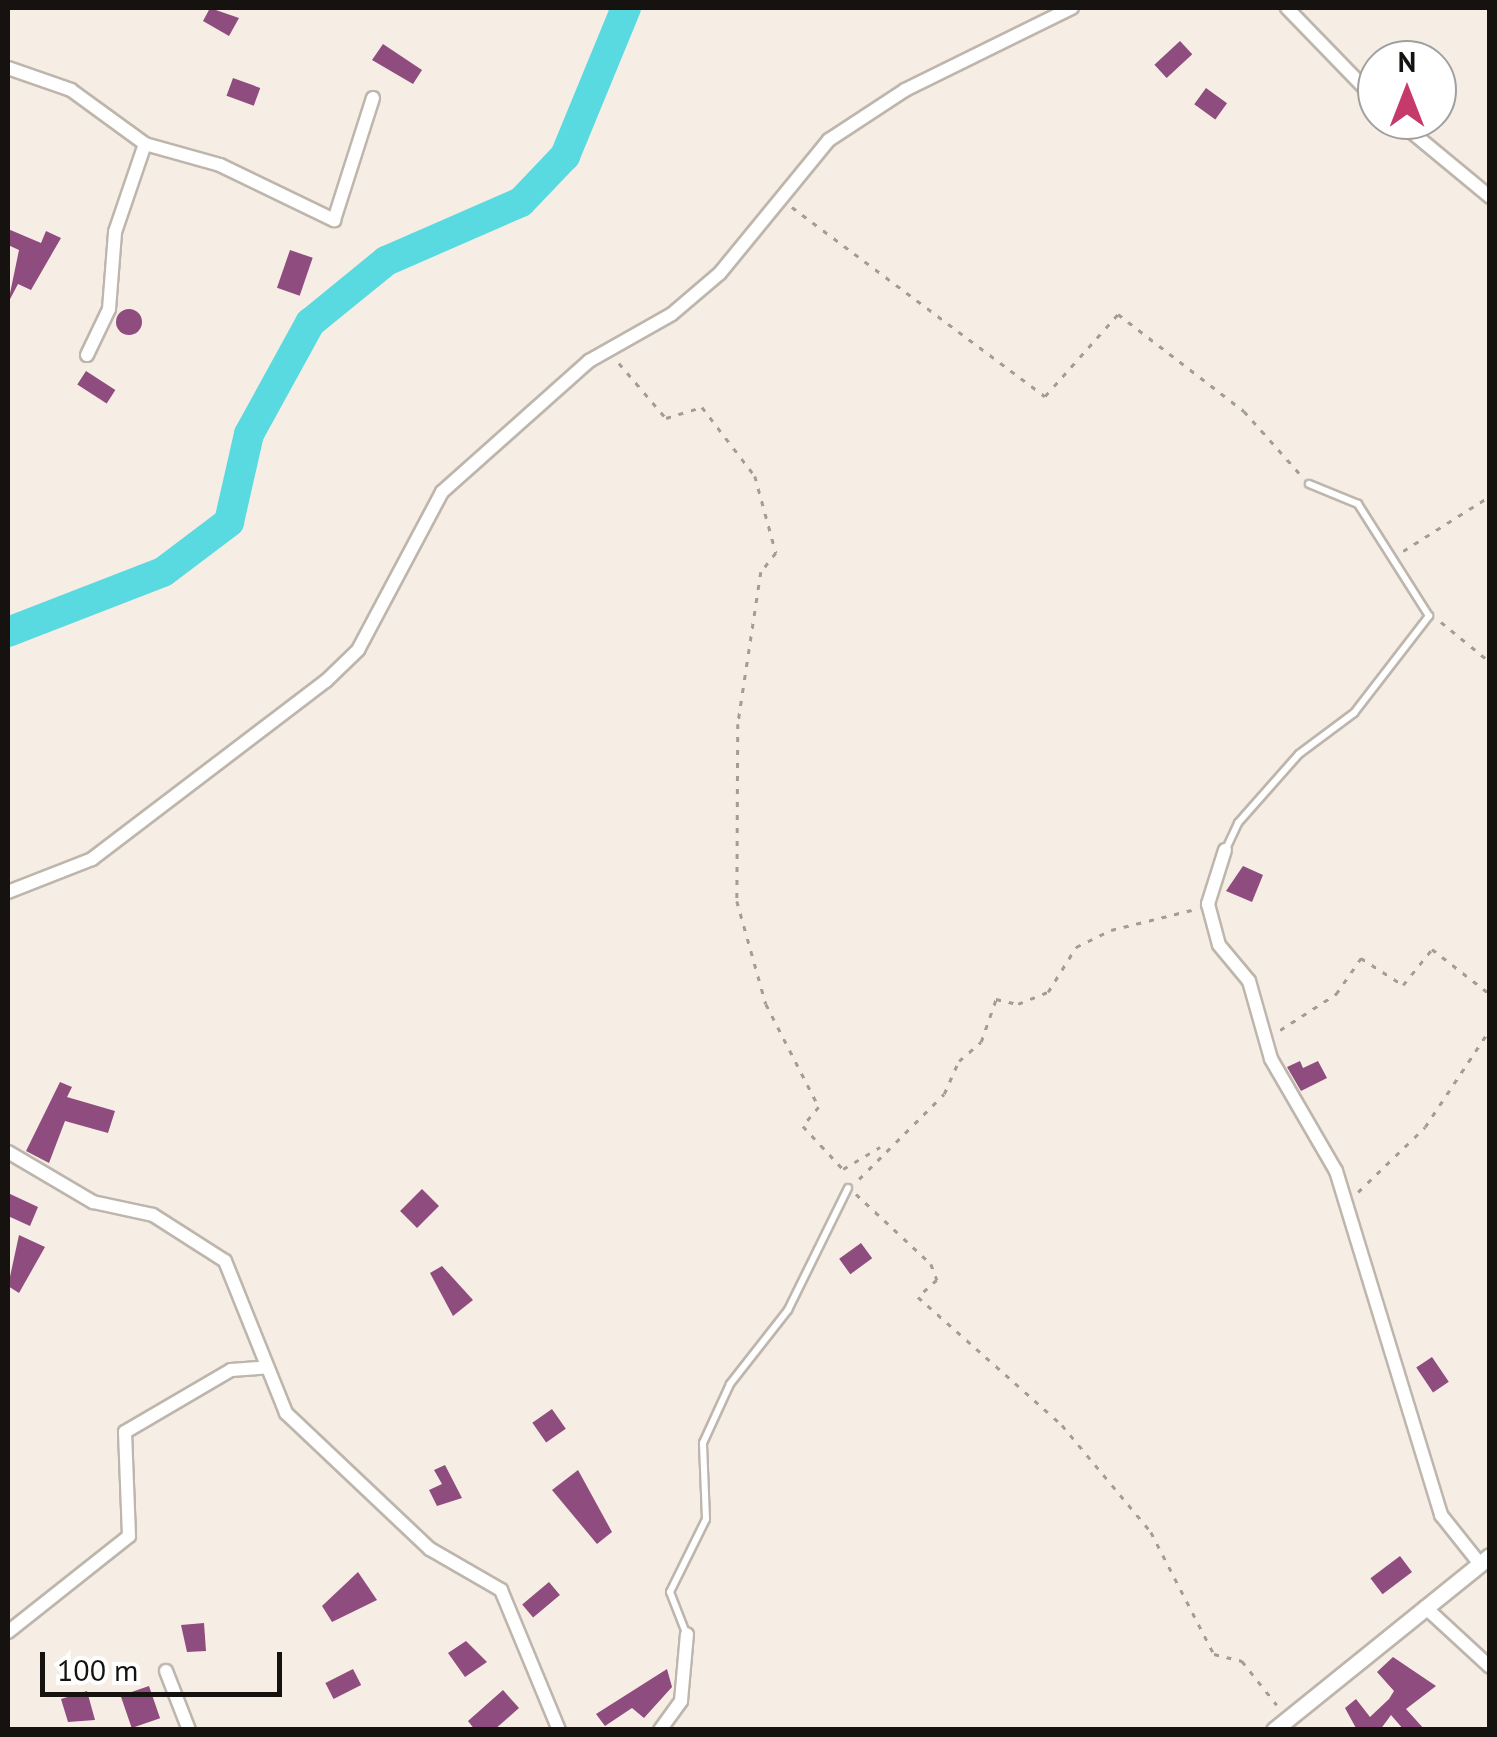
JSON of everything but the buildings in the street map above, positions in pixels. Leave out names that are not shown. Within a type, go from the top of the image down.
[{"type":"street","points":[[8,892],[92,859],[326,681],[358,650],[412,558],[424,514],[606,353],[720,274],[829,140],[905,90],[1072,8]]},
{"type":"street","points":[[1287,8],[1357,80]]},
{"type":"street","points":[[8,68],[70,90],[145,144],[220,165],[334,220],[373,98]]},
{"type":"street","points":[[1421,140],[1490,197]]},
{"type":"street","points":[[87,355],[109,309],[115,232],[145,144]]},
{"type":"street","points":[[1225,850],[1208,904],[1219,945],[1249,981],[1266,1038],[1345,1203],[1441,1515],[1485,1560],[1281,1724]]},
{"type":"street","points":[[8,1152],[92,1202],[153,1216],[225,1261],[262,1368],[320,1450],[372,1486],[462,1574],[502,1590],[559,1730]]},
{"type":"street","points":[[8,1632],[129,1536],[124,1432],[225,1373],[262,1368]]},
{"type":"street","points":[[1424,1607],[1490,1668]]},
{"type":"street","points":[[660,1730],[681,1701],[686,1634]]},
{"type":"street","points":[[166,1671],[189,1730]]},
{"type":"lane","points":[[1225,850],[1238,823],[1299,754],[1354,713],[1429,616],[1397,554],[1358,504],[1309,484]]},
{"type":"lane","points":[[686,1634],[670,1592],[706,1519],[703,1442],[730,1384],[788,1310],[848,1188]]},
{"type":"path","points":[[782,202],[1045,396],[1118,314],[1244,411],[1309,484]]},
{"type":"path","points":[[606,353],[634,374],[666,418],[702,406],[755,476],[777,542],[753,613],[732,780],[736,901],[772,1017],[818,1107],[803,1126],[842,1169],[883,1146]]},
{"type":"path","points":[[1397,554],[1490,496]]},
{"type":"path","points":[[1429,616],[1490,662]]},
{"type":"path","points":[[1208,904],[1110,930],[1076,947],[1048,992],[1018,1004],[996,999],[981,1042],[959,1061],[944,1094],[883,1146],[848,1188],[931,1264],[937,1280],[918,1298],[1062,1424],[1151,1532],[1214,1654],[1242,1661],[1281,1724]]},
{"type":"path","points":[[1266,1038],[1336,994],[1361,958],[1403,985],[1432,949],[1490,994]]},
{"type":"path","points":[[1345,1203],[1425,1127],[1490,1029]]},
{"type":"waterway","points":[[8,632],[163,572],[229,522],[249,434],[310,323],[386,261],[521,202],[565,156],[626,8]]}]
